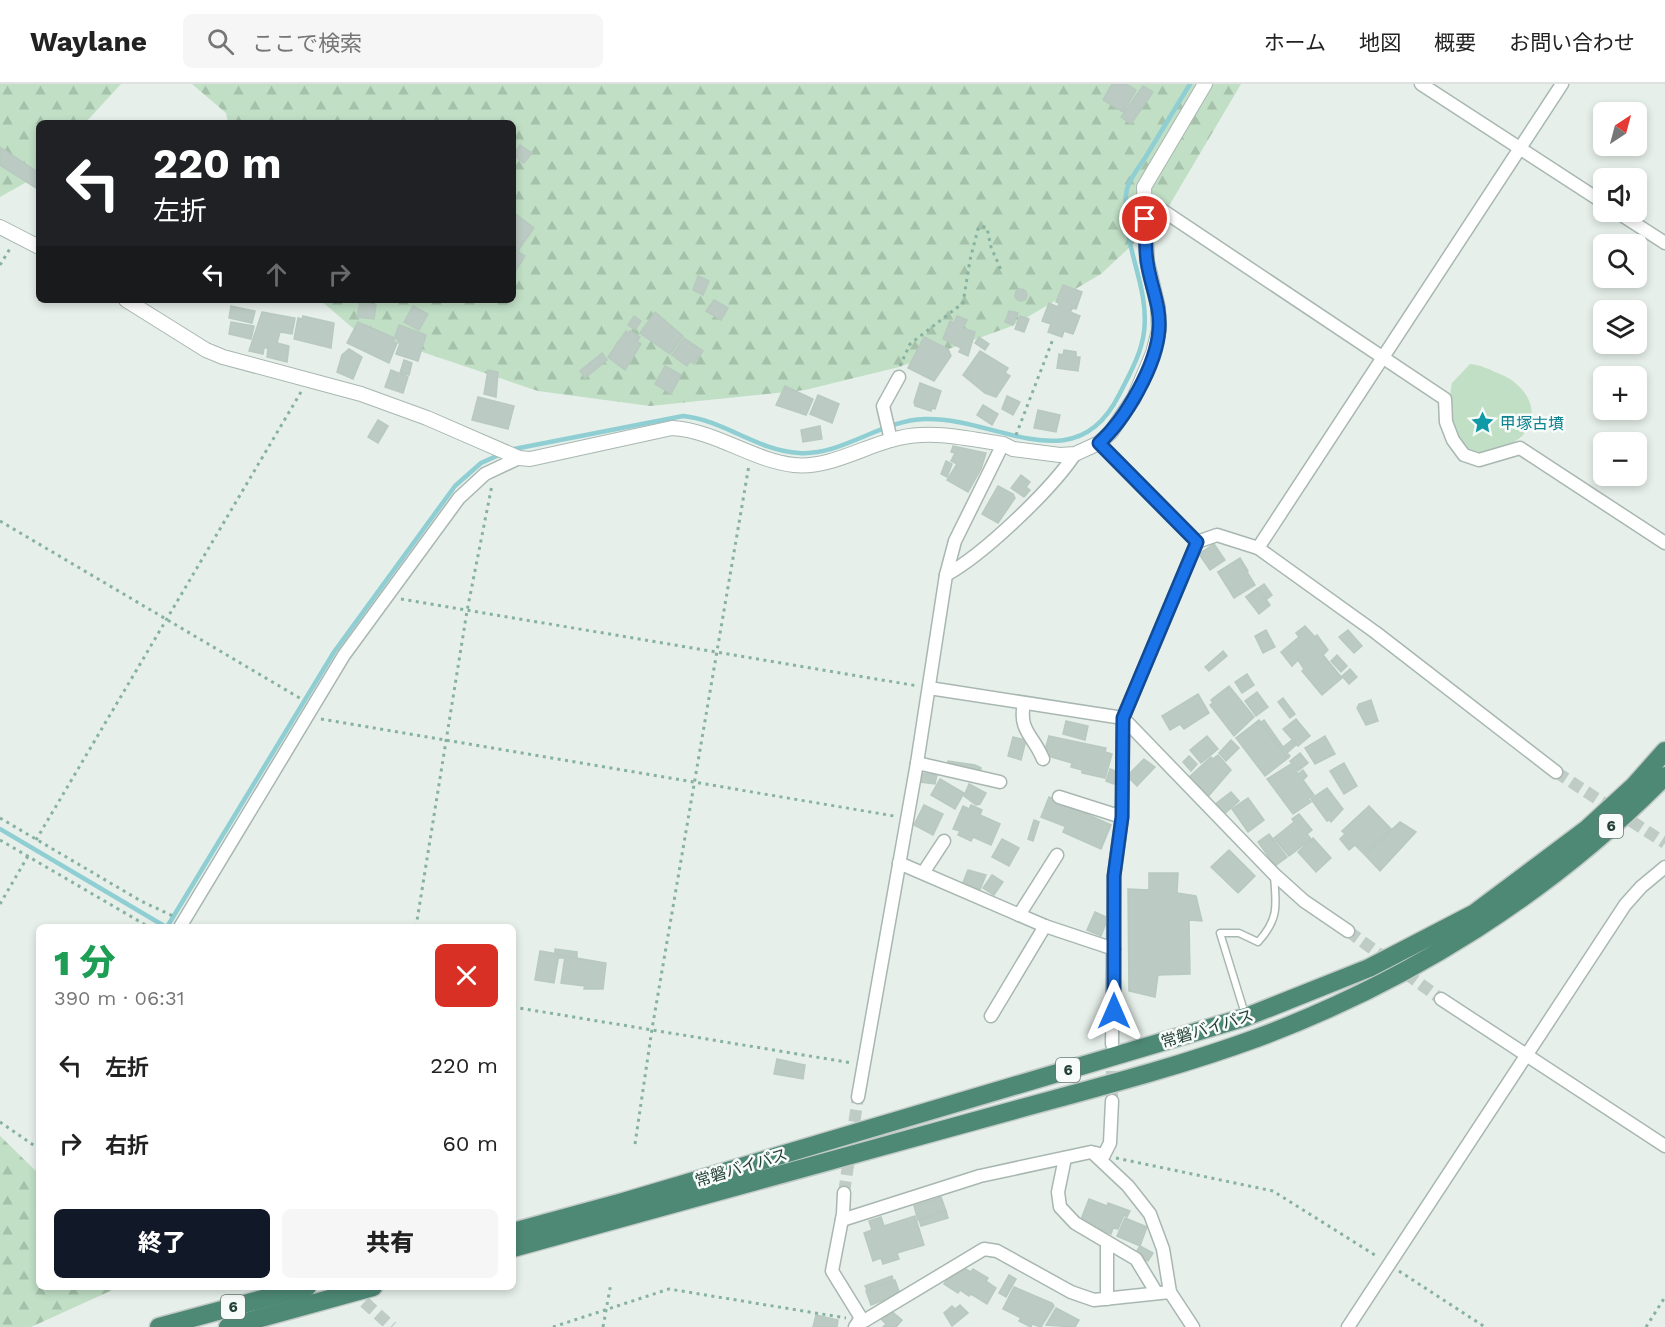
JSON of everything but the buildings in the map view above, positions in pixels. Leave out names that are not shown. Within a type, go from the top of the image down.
[{"type":"highway","points":[[1587,829],[1665,738]]},
{"type":"highway","name":"常磐バイパス","points":[[516,1231],[645,1196],[1246,1017],[1369,968],[1475,913],[1587,829],[1634,786],[1665,752]]},
{"type":"highway","name":"常磐バイパス","points":[[516,1247],[1109,1083],[1211,1054],[1260,1036],[1382,983],[1475,932],[1555,874],[1638,803],[1665,776]]},
{"type":"highway","points":[[1555,874],[1604,846],[1665,788]]},
{"type":"highway","name":"6","points":[[159,1327],[296,1290]]},
{"type":"highway","name":"6","points":[[228,1327],[362,1290]]},
{"type":"street","points":[[131,303],[206,350],[223,357],[395,406],[515,457],[530,459],[672,428],[695,429],[751,452],[793,465],[811,465],[888,432],[926,434],[1004,444],[1013,449],[1060,455],[1075,454],[1099,443],[1111,432],[1134,398],[1153,353],[1159,330],[1158,307],[1147,261],[1144,187],[1205,84]]},
{"type":"street","points":[[1422,84],[1593,196]]},
{"type":"street","points":[[1258,548],[1562,84]]},
{"type":"street","points":[[1144,198],[1445,399],[1446,422],[1453,440],[1464,455],[1479,460],[1520,448],[1665,543]]},
{"type":"street","points":[[1632,222],[1665,243]]},
{"type":"street","points":[[0,227],[36,245]]},
{"type":"street","points":[[888,432],[885,399],[899,377]]},
{"type":"street","points":[[1099,443],[1197,542]]},
{"type":"street","points":[[858,1097],[929,688],[946,575],[955,541],[1004,444]]},
{"type":"street","points":[[946,575],[976,555],[1062,473],[1075,454]]},
{"type":"street","points":[[182,924],[334,669],[459,498],[485,474],[515,457]]},
{"type":"street","points":[[1197,542],[1217,536],[1258,548],[1375,632],[1556,772]]},
{"type":"street","points":[[1112,1044],[1114,876],[1122,817],[1123,718],[1197,542]]},
{"type":"street","points":[[929,688],[1123,718],[1274,874],[1304,901],[1348,931]]},
{"type":"street","points":[[1024,703],[1021,716],[1023,726],[1043,759]]},
{"type":"street","points":[[916,763],[1000,782]]},
{"type":"street","points":[[1059,797],[1122,817]]},
{"type":"street","points":[[922,873],[944,841]]},
{"type":"street","points":[[1019,915],[1057,855]]},
{"type":"street","points":[[899,863],[1045,926],[1114,949]]},
{"type":"street","points":[[1348,1327],[1625,905],[1641,887],[1665,867]]},
{"type":"street","points":[[991,1016],[1045,926]]},
{"type":"street","points":[[1442,999],[1665,1146]]},
{"type":"street","points":[[842,1220],[980,1176],[1091,1152],[1104,1155],[1110,1143],[1112,1101]]},
{"type":"street","points":[[1091,1152],[1128,1186],[1150,1214],[1163,1249],[1170,1292],[1193,1327]]},
{"type":"street","points":[[1065,1158],[1058,1192],[1060,1207],[1075,1223],[1136,1259],[1156,1292]]},
{"type":"street","points":[[844,1193],[842,1220],[832,1271],[863,1323],[984,1249],[997,1251],[1071,1292],[1094,1300],[1170,1292]]},
{"type":"street","points":[[1107,1243],[1107,1299]]},
{"type":"lane","points":[[1246,1017],[1220,933],[1239,933],[1258,942],[1273,925],[1276,894],[1274,874]]},
{"type":"path","points":[[899,377],[901,360],[910,344],[963,303],[970,260],[978,229],[981,226],[987,228],[991,247],[1001,270]]},
{"type":"path","points":[[0,265],[18,235]]},
{"type":"path","points":[[1018,429],[1053,339]]},
{"type":"path","points":[[36,840],[309,380]]},
{"type":"path","points":[[635,1144],[693,782],[751,452]]},
{"type":"path","points":[[417,924],[467,611],[496,469]]},
{"type":"path","points":[[0,521],[300,698]]},
{"type":"path","points":[[387,596],[715,654],[929,688]]},
{"type":"path","points":[[308,714],[317,718],[447,742],[907,818]]},
{"type":"path","points":[[0,818],[141,901],[172,915]]},
{"type":"path","points":[[0,840],[144,924]]},
{"type":"path","points":[[0,904],[28,856]]},
{"type":"path","points":[[516,1007],[864,1065]]},
{"type":"path","points":[[0,1122],[36,1147]]},
{"type":"path","points":[[1104,1155],[1272,1191],[1485,1327]]},
{"type":"path","points":[[603,1327],[611,1283]]},
{"type":"path","points":[[553,1327],[669,1289],[863,1323]]},
{"type":"path","points":[[1646,1327],[1665,1297]]},
{"type":"green space","points":[[0,84],[121,84],[88,120],[36,120],[36,177],[0,197]]},
{"type":"green space","points":[[192,84],[1241,84],[1163,216],[1101,274],[1012,326],[899,367],[805,390],[650,406],[538,391],[354,329],[324,303],[516,303],[516,120],[227,120],[226,113]]},
{"type":"green space","points":[[1470,364],[1486,368],[1509,379],[1524,392],[1531,408],[1531,418],[1522,436],[1511,444],[1485,453],[1469,452],[1463,449],[1451,418],[1452,383]]},
{"type":"green space","points":[[0,1136],[36,1171],[36,1290],[112,1290],[31,1327],[0,1327]]},
{"type":"waterway","points":[[509,450],[683,416],[713,423],[769,447],[799,453],[831,449],[893,425],[925,419],[952,421],[1032,439],[1057,441],[1080,436],[1101,421],[1119,395],[1140,349],[1144,332],[1144,304],[1128,235],[1125,205],[1127,189],[1132,177],[1190,84]]},
{"type":"waterway","points":[[169,924],[334,652],[455,486],[481,463],[501,454]]},
{"type":"waterway","points":[[0,829],[161,924]]},
{"type":"tunnel","points":[[1556,772],[1665,843]]},
{"type":"tunnel","points":[[1348,931],[1441,999]]},
{"type":"tunnel","points":[[1112,1051],[1112,1101]]},
{"type":"tunnel","points":[[844,1193],[858,1097]]},
{"type":"tunnel","points":[[351,1290],[392,1327]]},
{"type":"place","name":"甲塚古墳","points":[[1482,423]]},
{"type":"route","points":[[1114,1011],[1114,876],[1122,817],[1123,718],[1197,542],[1099,443],[1111,432],[1134,398],[1153,353],[1159,330],[1158,307],[1147,261],[1145,219]]}]
